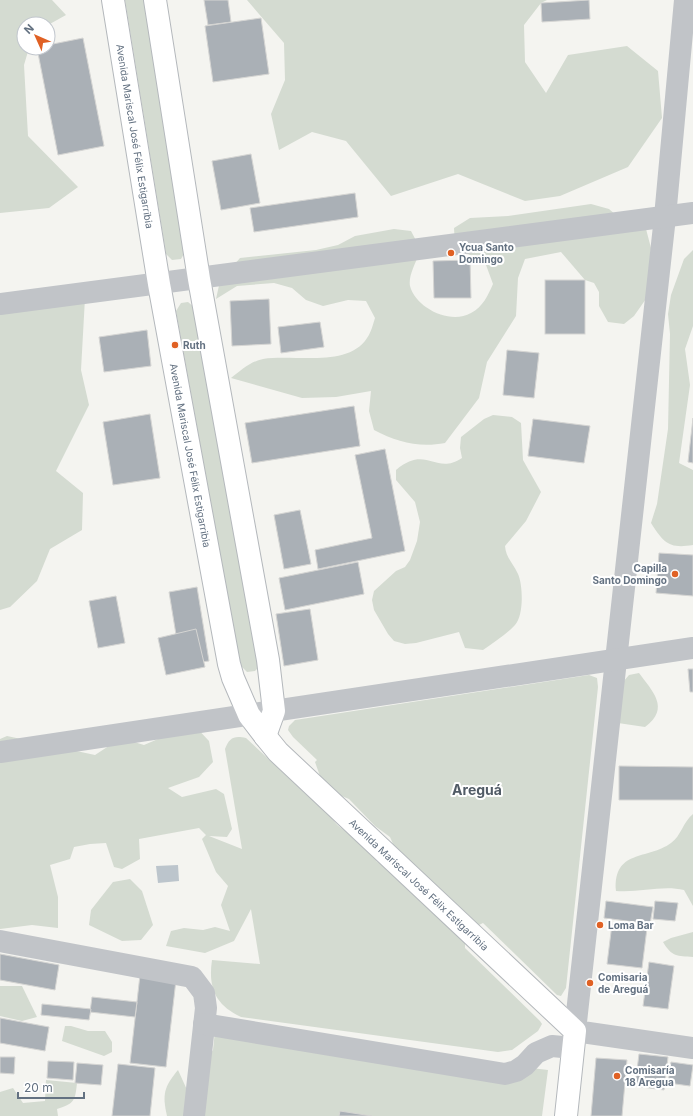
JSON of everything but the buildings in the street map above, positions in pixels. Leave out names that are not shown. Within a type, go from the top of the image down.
[{"type":"main road","name":"Avenida Mariscal José Félix Estigarribia","points":[[113,0],[159,284],[229,664],[233,678],[249,715],[272,744],[574,1039]]},
{"type":"main road","points":[[155,0],[199,279],[268,660],[274,711],[272,744]]},
{"type":"main road","points":[[566,1116],[574,1039]]},
{"type":"street","points":[[574,1039],[665,217],[685,0]]},
{"type":"street","points":[[0,304],[693,213]]},
{"type":"street","points":[[0,752],[693,648]]},
{"type":"street","points":[[0,941],[192,977],[204,993],[206,1008],[194,1116]]},
{"type":"street","points":[[204,1024],[505,1074],[516,1071],[525,1065],[536,1053],[574,1039],[693,1048]]},
{"type":"shaded area","points":[[0,0],[52,0],[66,15],[56,21],[56,16],[16,16],[16,56],[27,56],[24,65],[28,136],[78,187],[49,208],[0,213]]},
{"type":"shaded area","points":[[125,0],[144,0],[185,252],[181,259],[172,260],[166,254]]},
{"type":"shaded area","points":[[247,0],[547,0],[541,3],[524,25],[525,62],[546,93],[568,55],[627,46],[658,71],[662,118],[628,167],[560,196],[525,201],[458,174],[391,196],[346,141],[312,132],[279,150],[271,114],[285,80],[284,43]]},
{"type":"shaded area","points":[[591,204],[609,209],[625,223],[646,229],[651,248],[648,296],[634,316],[624,324],[608,322],[599,306],[599,292],[594,283],[585,280],[561,252],[525,259],[518,278],[516,316],[487,362],[479,398],[445,443],[426,445],[408,443],[391,438],[374,430],[369,411],[371,391],[336,397],[302,398],[231,378],[250,364],[263,359],[334,357],[347,353],[358,347],[367,338],[375,318],[366,301],[348,300],[323,306],[306,300],[292,288],[274,283],[237,286],[216,299],[220,281],[240,258],[316,250],[338,245],[355,236],[394,229],[411,231],[421,250],[410,277],[410,286],[413,294],[426,307],[444,316],[463,316],[471,313],[479,307],[485,300],[493,284],[486,265],[455,246],[454,228],[470,218],[508,216]]},
{"type":"shaded area","points":[[693,250],[693,326],[685,349],[690,385],[679,463],[693,470],[693,545],[678,546],[664,540],[651,523],[657,504],[668,429],[670,334],[668,314],[671,295],[684,259]]},
{"type":"shaded area","points":[[85,298],[81,370],[89,405],[56,471],[83,493],[82,530],[50,549],[37,581],[10,607],[0,610],[0,300]]},
{"type":"shaded area","points":[[188,302],[195,308],[259,667],[255,671],[247,672],[240,665],[176,311],[181,303]]},
{"type":"shaded area","points":[[493,415],[512,417],[521,423],[523,460],[541,492],[526,521],[505,546],[508,557],[520,579],[522,600],[518,620],[508,632],[483,650],[465,648],[459,632],[416,643],[405,644],[394,641],[388,634],[374,610],[372,600],[374,591],[396,571],[405,567],[410,560],[417,541],[420,522],[415,502],[396,480],[396,470],[407,463],[416,460],[445,464],[453,463],[462,458],[460,448],[461,437],[484,419]]},
{"type":"shaded area","points":[[639,673],[649,686],[657,700],[658,706],[657,713],[653,720],[645,727],[618,723],[623,682],[629,675]]},
{"type":"shaded area","points":[[589,675],[597,678],[598,687],[566,988],[561,996],[557,995],[483,923],[479,925],[452,900],[435,895],[422,881],[414,864],[397,853],[390,837],[375,826],[349,799],[332,792],[321,779],[315,762],[317,760],[293,737],[288,730],[289,726],[295,720]]},
{"type":"shaded area","points":[[193,724],[209,741],[213,762],[199,777],[168,788],[182,797],[216,789],[224,794],[232,829],[227,837],[209,836],[242,849],[225,749],[228,742],[232,738],[246,738],[308,796],[309,795],[326,803],[329,812],[337,825],[343,830],[373,844],[375,859],[379,863],[394,866],[465,931],[465,948],[540,1021],[542,1024],[538,1031],[512,1050],[498,1052],[241,1017],[232,1012],[219,1001],[215,994],[211,979],[212,960],[260,964],[251,909],[234,941],[205,953],[166,946],[171,931],[184,928],[203,930],[215,927],[230,931],[221,905],[228,886],[216,872],[202,839],[206,835],[199,828],[139,839],[140,859],[122,869],[114,867],[106,843],[74,847],[70,859],[50,865],[58,897],[58,928],[32,925],[0,929],[0,739],[7,736],[95,755],[121,738],[144,745]]},
{"type":"shaded area","points":[[693,814],[693,906],[684,890],[667,888],[616,891],[617,878],[620,868],[626,862],[671,843]]},
{"type":"shaded area","points":[[178,865],[179,881],[158,883],[156,866]]},
{"type":"shaded area","points":[[130,879],[142,891],[153,925],[141,940],[122,941],[89,925],[91,910],[113,882]]},
{"type":"shaded area","points":[[693,932],[693,957],[675,955],[669,951],[663,942],[671,938]]},
{"type":"shaded area","points":[[0,986],[22,986],[37,1017],[22,1021],[0,1016]]},
{"type":"shaded area","points":[[65,1026],[71,1026],[88,1031],[105,1031],[112,1042],[112,1052],[104,1056],[62,1041]]},
{"type":"shaded area","points":[[215,1031],[548,1070],[542,1116],[198,1116],[201,1068],[213,1050]]},
{"type":"shaded area","points":[[178,1070],[193,1103],[195,1116],[167,1116],[165,1091]]},
{"type":"shaded area","points":[[46,1080],[77,1083],[75,1098],[71,1103],[57,1109],[58,1116],[0,1116],[0,1092],[13,1088],[23,1103],[45,1101]]},
{"type":"place","name":"Ycua Santo Domingo","points":[[451,253]]},
{"type":"place","name":"Ruth","points":[[175,345]]},
{"type":"place","name":"Capilla Santo Domingo","points":[[675,574]]},
{"type":"place","name":"Loma Bar","points":[[600,925]]},
{"type":"place","name":"Comisaria de Areguá","points":[[590,983]]},
{"type":"place","name":"Comisaría 18 Aregua","points":[[617,1076]]},
{"type":"district","name":"Areguá","points":[[477,789]]}]
